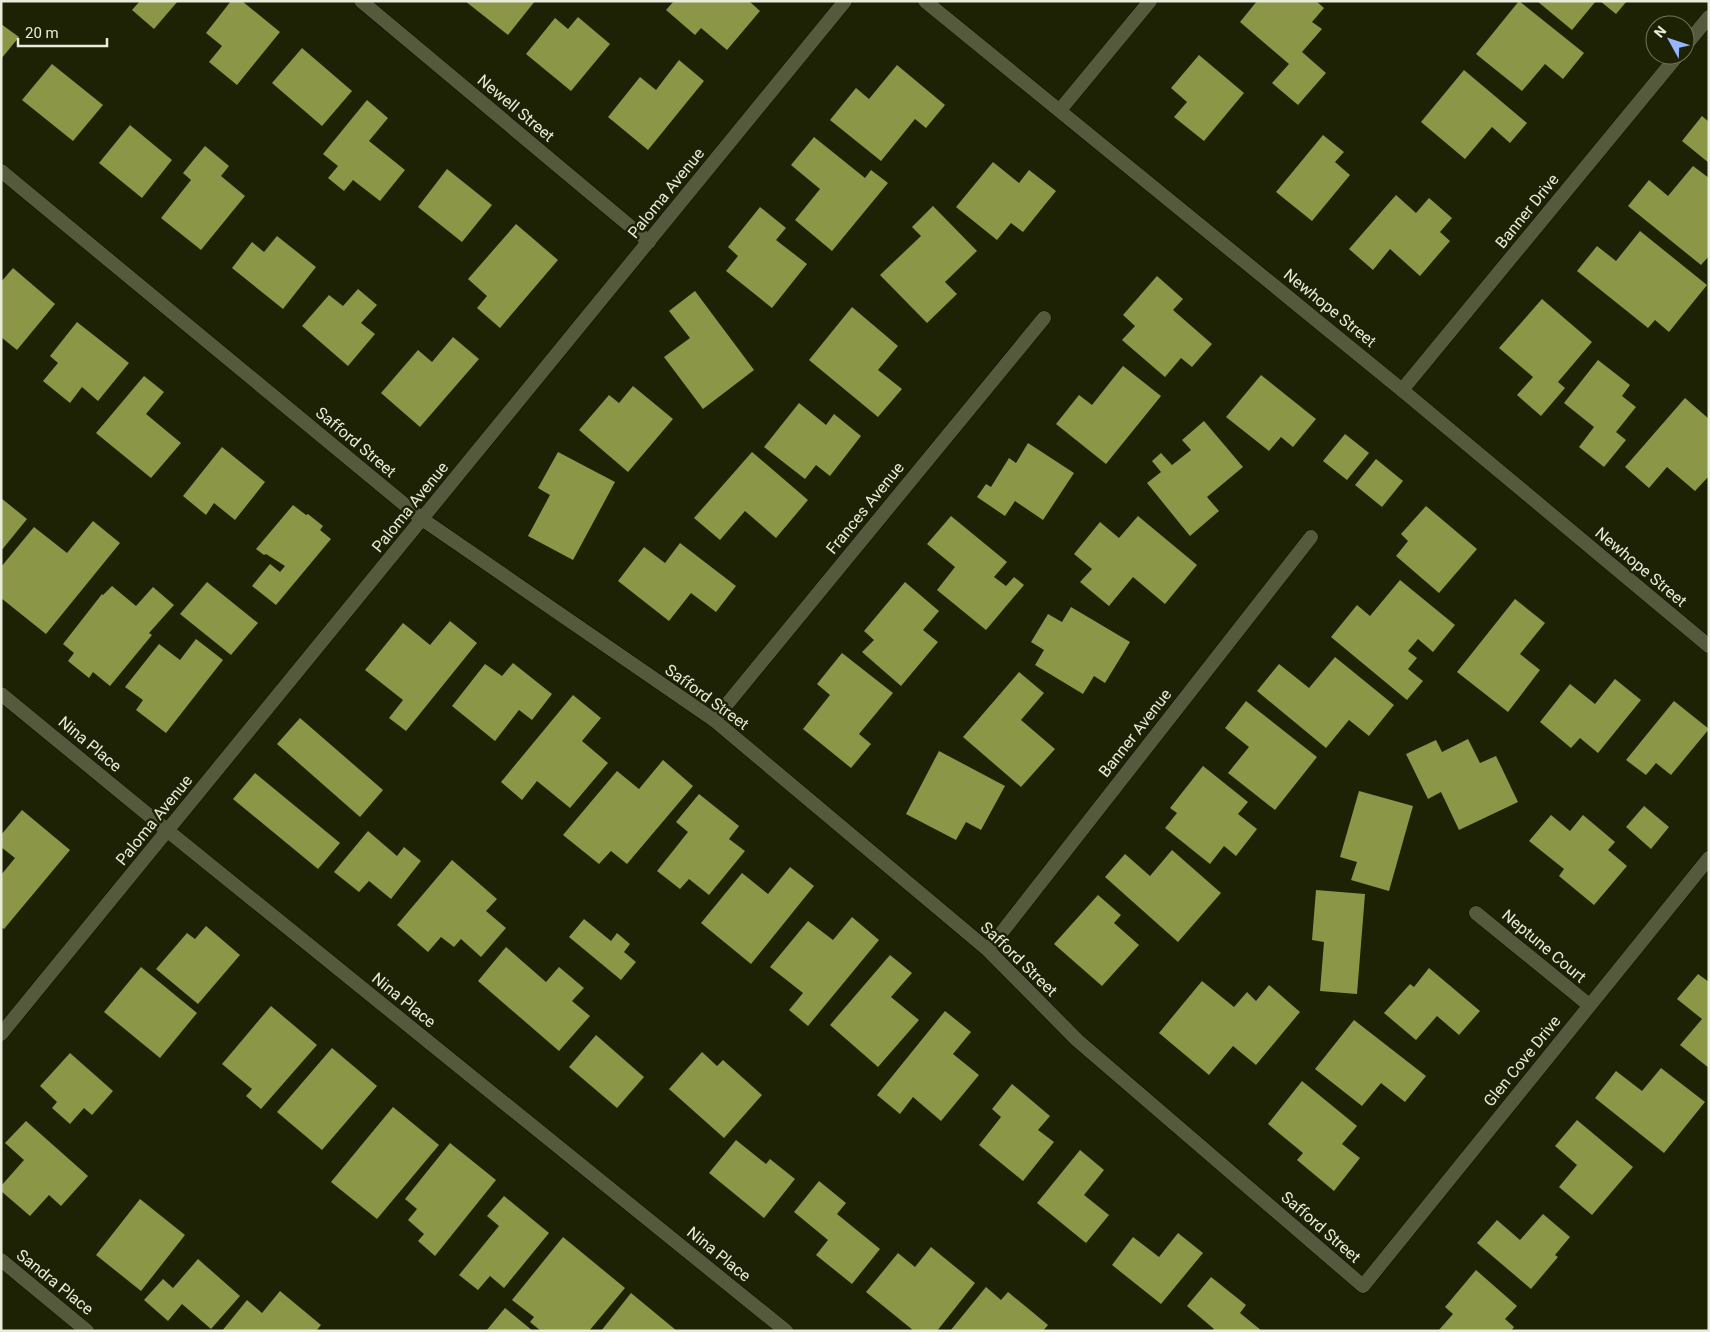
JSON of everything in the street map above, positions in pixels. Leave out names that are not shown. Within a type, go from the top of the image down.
[{"type":"street","name":"Newell Street","points":[[361,1],[649,242]]},
{"type":"street","name":"Paloma Avenue","points":[[1,1034],[846,1]]},
{"type":"street","name":"Newhope Street","points":[[925,1],[1402,390],[1709,646]]},
{"type":"street","points":[[1060,110],[1150,1]]},
{"type":"street","points":[[1695,34],[1709,17]]},
{"type":"street","name":"Banner Drive","points":[[1402,390],[1670,65]]},
{"type":"street","name":"Safford Street","points":[[1,172],[422,519],[714,720],[988,950],[1077,1040],[1363,1286]]},
{"type":"street","name":"Frances Avenue","points":[[714,720],[1044,318]]},
{"type":"street","name":"Banner Avenue","points":[[988,950],[1311,537]]},
{"type":"street","name":"Nina Place","points":[[1,694],[786,1331]]},
{"type":"street","name":"Glen Cove Drive","points":[[1363,1286],[1588,1005],[1709,858]]},
{"type":"street","name":"Neptune Court","points":[[1476,913],[1588,1005]]},
{"type":"street","name":"Sandra Place","points":[[1,1260],[87,1331]]},
{"type":"building","points":[[140,1],[178,1],[154,29],[132,10]]},
{"type":"building","points":[[231,1],[242,1],[280,32],[237,85],[209,62],[222,46],[206,33]]},
{"type":"building","points":[[465,1],[535,1],[508,35]]},
{"type":"building","points":[[674,1],[749,1],[760,11],[727,50],[701,28],[695,35],[666,10]]},
{"type":"building","points":[[1257,1],[1316,1],[1324,8],[1312,22],[1322,29],[1302,52],[1326,73],[1298,105],[1272,83],[1289,64],[1240,22]]},
{"type":"building","points":[[1519,1],[1584,53],[1563,79],[1545,64],[1522,91],[1476,54]]},
{"type":"building","points":[[1537,1],[1596,1],[1572,30]]},
{"type":"building","points":[[1600,1],[1627,1],[1616,14]]},
{"type":"building","points":[[578,17],[610,44],[571,91],[526,54],[555,18],[568,29]]},
{"type":"building","points":[[1,24],[19,37],[1,59]]},
{"type":"building","points":[[302,48],[352,91],[322,126],[272,83]]},
{"type":"building","points":[[1199,55],[1244,93],[1204,141],[1174,117],[1187,102],[1171,88]]},
{"type":"building","points":[[679,60],[704,81],[648,150],[608,117],[640,77],[656,90]]},
{"type":"building","points":[[52,64],[103,105],[73,141],[22,100]]},
{"type":"building","points":[[897,65],[945,105],[926,128],[915,119],[881,161],[830,120],[856,88],[869,99]]},
{"type":"building","points":[[1464,70],[1527,123],[1510,143],[1492,127],[1465,159],[1421,122]]},
{"type":"building","points":[[367,100],[388,118],[369,141],[405,170],[380,201],[353,180],[344,191],[328,178],[338,166],[323,154]]},
{"type":"building","points":[[1702,116],[1709,122],[1709,163],[1682,141]]},
{"type":"building","points":[[130,125],[172,160],[142,198],[99,163]]},
{"type":"building","points":[[1323,135],[1344,152],[1335,162],[1350,175],[1312,221],[1276,192]]},
{"type":"building","points":[[814,137],[865,178],[871,170],[888,183],[832,251],[795,220],[820,189],[791,165]]},
{"type":"building","points":[[205,146],[229,166],[221,176],[245,196],[201,250],[161,218],[191,180],[183,173]]},
{"type":"building","points":[[993,162],[1019,183],[1029,170],[1056,191],[1023,232],[1011,223],[997,240],[956,207]]},
{"type":"building","points":[[1693,166],[1709,178],[1709,256],[1701,265],[1628,206],[1649,180],[1668,196]]},
{"type":"building","points":[[447,169],[492,205],[462,242],[418,207]]},
{"type":"building","points":[[1396,195],[1416,213],[1429,198],[1452,218],[1440,232],[1450,241],[1420,276],[1390,249],[1373,270],[1349,249]]},
{"type":"building","points":[[933,206],[977,251],[945,282],[957,294],[927,323],[880,275],[921,236],[912,227]]},
{"type":"building","points":[[760,207],[786,228],[776,240],[807,264],[772,308],[726,271],[738,256],[728,247]]},
{"type":"building","points":[[516,224],[558,260],[500,328],[477,308],[487,296],[468,279]]},
{"type":"building","points":[[1640,231],[1707,285],[1669,332],[1655,320],[1648,328],[1577,271],[1597,246],[1616,261]]},
{"type":"building","points":[[277,236],[316,267],[283,309],[232,268],[252,242],[264,252]]},
{"type":"building","points":[[13,268],[55,304],[17,350],[1,337],[1,282]]},
{"type":"building","points":[[1157,276],[1183,299],[1173,310],[1212,344],[1192,367],[1181,358],[1165,377],[1122,340],[1135,326],[1123,315]]},
{"type":"building","points":[[358,289],[377,305],[361,323],[375,334],[348,366],[302,326],[329,295],[343,306]]},
{"type":"building","points":[[695,291],[754,370],[703,409],[664,357],[690,338],[669,311]]},
{"type":"building","points":[[1542,299],[1592,342],[1558,382],[1565,388],[1541,416],[1517,395],[1533,377],[1499,348]]},
{"type":"building","points":[[852,307],[898,346],[878,370],[902,389],[878,417],[809,360]]},
{"type":"building","points":[[77,322],[129,363],[98,401],[82,387],[70,403],[43,381],[58,363],[50,356]]},
{"type":"building","points":[[453,337],[479,359],[420,427],[381,393],[418,350],[432,362]]},
{"type":"building","points":[[1598,360],[1630,385],[1622,396],[1636,407],[1616,432],[1626,440],[1604,467],[1579,447],[1594,427],[1564,403]]},
{"type":"building","points":[[1123,366],[1161,396],[1106,464],[1056,424],[1079,395],[1092,405]]},
{"type":"building","points":[[1261,375],[1316,419],[1293,447],[1281,437],[1269,451],[1226,417]]},
{"type":"building","points":[[144,376],[164,392],[146,414],[181,443],[151,478],[96,433]]},
{"type":"building","points":[[633,386],[673,419],[628,472],[579,430],[609,395],[619,403]]},
{"type":"building","points":[[1685,398],[1709,419],[1709,476],[1695,491],[1667,467],[1649,488],[1625,467]]},
{"type":"building","points":[[799,403],[826,425],[834,414],[861,436],[830,476],[816,465],[805,479],[764,447]]},
{"type":"building","points":[[1204,421],[1243,467],[1207,497],[1219,511],[1190,536],[1147,483],[1161,472],[1152,461],[1161,453],[1172,465],[1191,450],[1182,440]]},
{"type":"building","points":[[1345,434],[1369,453],[1347,480],[1323,461]]},
{"type":"building","points":[[1028,443],[1074,473],[1043,520],[1015,501],[1005,516],[977,497],[986,484],[991,487],[1009,458],[1016,463]]},
{"type":"building","points":[[222,447],[265,482],[235,520],[214,503],[206,515],[183,496]]},
{"type":"building","points":[[558,452],[615,482],[573,560],[528,536],[550,495],[538,488]]},
{"type":"building","points":[[752,452],[808,500],[776,538],[745,511],[720,540],[694,518]]},
{"type":"building","points":[[1376,459],[1403,481],[1382,507],[1355,485]]},
{"type":"building","points":[[1,498],[27,519],[1,551]]},
{"type":"building","points":[[293,505],[323,526],[320,530],[331,539],[276,605],[252,586],[270,564],[280,572],[285,566],[256,549]]},
{"type":"building","points":[[1426,506],[1477,549],[1439,593],[1396,556],[1408,541],[1401,534]]},
{"type":"building","points":[[951,516],[1007,562],[994,577],[1006,586],[1014,577],[1024,585],[986,630],[937,590],[955,567],[927,544]]},
{"type":"building","points":[[1138,516],[1197,565],[1165,604],[1133,577],[1109,606],[1080,582],[1092,569],[1074,554],[1100,522],[1119,538]]},
{"type":"building","points":[[93,521],[120,543],[46,634],[1,598],[1,567],[34,527],[67,553]]},
{"type":"building","points":[[680,543],[736,586],[716,612],[691,593],[669,621],[618,581],[644,547],[665,563]]},
{"type":"building","points":[[1400,580],[1455,625],[1433,652],[1418,639],[1408,651],[1417,658],[1408,669],[1423,681],[1407,700],[1331,637],[1357,605],[1370,616]]},
{"type":"building","points":[[207,582],[258,623],[231,655],[180,614]]},
{"type":"building","points":[[905,582],[939,611],[923,630],[938,642],[901,686],[862,652],[874,640],[864,631]]},
{"type":"building","points":[[112,586],[136,606],[153,587],[174,605],[149,633],[152,635],[110,686],[93,672],[89,678],[68,661],[74,653],[63,644],[102,594]]},
{"type":"building","points":[[1515,599],[1545,623],[1520,654],[1540,670],[1508,712],[1457,672]]},
{"type":"building","points":[[1071,607],[1130,642],[1105,683],[1094,676],[1083,694],[1035,665],[1044,650],[1031,642],[1048,614],[1062,622]]},
{"type":"building","points":[[450,621],[477,643],[406,731],[389,718],[403,700],[365,670],[403,623],[430,645]]},
{"type":"building","points":[[196,639],[223,660],[166,733],[136,710],[143,700],[125,687],[159,644],[180,660]]},
{"type":"building","points":[[842,653],[893,693],[859,734],[871,744],[851,768],[803,729],[830,695],[817,684]]},
{"type":"building","points":[[1335,657],[1394,705],[1369,736],[1349,720],[1326,748],[1257,691],[1279,664],[1309,688]]},
{"type":"building","points":[[513,663],[552,694],[532,720],[519,710],[495,741],[452,706],[485,664],[502,676]]},
{"type":"building","points":[[1019,672],[1044,693],[1021,720],[1055,749],[1021,787],[963,737]]},
{"type":"building","points":[[1615,679],[1641,700],[1598,753],[1580,738],[1571,748],[1540,722],[1570,684],[1595,704]]},
{"type":"building","points":[[573,695],[601,718],[582,741],[608,763],[570,808],[537,781],[522,800],[501,782]]},
{"type":"building","points":[[1246,701],[1317,757],[1275,810],[1228,773],[1249,747],[1225,728]]},
{"type":"building","points":[[1674,701],[1709,729],[1671,775],[1656,763],[1646,775],[1626,760]]},
{"type":"building","points":[[300,718],[383,790],[360,817],[277,744]]},
{"type":"building","points":[[1468,739],[1480,763],[1496,756],[1518,802],[1459,830],[1441,792],[1428,799],[1406,754],[1436,740],[1442,752]]},
{"type":"building","points":[[939,751],[1005,786],[981,830],[966,822],[956,840],[906,814]]},
{"type":"building","points":[[663,760],[693,786],[627,864],[611,851],[599,864],[563,835],[617,771],[639,789]]},
{"type":"building","points":[[1203,766],[1248,802],[1238,814],[1257,829],[1236,856],[1224,846],[1210,864],[1165,828],[1177,813],[1170,808]]},
{"type":"building","points":[[255,773],[340,843],[318,869],[233,799]]},
{"type":"building","points":[[1359,791],[1413,806],[1389,891],[1351,880],[1357,862],[1340,857]]},
{"type":"building","points":[[699,794],[739,826],[729,839],[745,851],[709,895],[689,879],[680,889],[657,871],[688,832],[676,822]]},
{"type":"building","points":[[1644,806],[1669,827],[1651,849],[1626,827]]},
{"type":"building","points":[[22,810],[70,850],[4,929],[1,927],[1,875],[15,858],[1,847],[1,835]]},
{"type":"building","points":[[1551,815],[1570,831],[1583,815],[1615,842],[1608,850],[1627,866],[1594,905],[1559,876],[1564,869],[1529,841]]},
{"type":"building","points":[[368,831],[397,856],[404,847],[421,861],[391,899],[369,881],[359,892],[334,872]]},
{"type":"building","points":[[1172,850],[1221,893],[1178,942],[1105,877],[1125,854],[1150,876]]},
{"type":"building","points":[[452,860],[497,899],[486,911],[506,928],[481,957],[461,939],[454,947],[441,937],[428,952],[397,925]]},
{"type":"building","points":[[790,867],[814,886],[751,964],[701,923],[742,873],[768,894]]},
{"type":"building","points":[[1316,890],[1365,894],[1357,994],[1320,991],[1324,942],[1312,940]]},
{"type":"building","points":[[1098,895],[1121,915],[1114,923],[1139,945],[1102,986],[1054,944]]},
{"type":"building","points":[[852,917],[879,940],[808,1026],[789,1010],[803,993],[770,967],[808,921],[833,940]]},
{"type":"building","points":[[584,919],[611,941],[617,933],[630,944],[624,952],[636,962],[621,980],[569,937]]},
{"type":"building","points":[[206,926],[240,955],[198,1004],[156,969],[187,933],[195,939]]},
{"type":"building","points":[[506,947],[546,982],[559,967],[584,988],[572,1001],[590,1016],[559,1051],[478,981]]},
{"type":"building","points":[[890,955],[912,973],[891,997],[919,1020],[878,1067],[830,1025]]},
{"type":"building","points":[[141,967],[197,1013],[160,1058],[104,1012]]},
{"type":"building","points":[[1429,968],[1480,1011],[1459,1035],[1437,1016],[1416,1040],[1384,1013],[1410,984],[1414,987]]},
{"type":"building","points":[[1698,974],[1709,982],[1709,1068],[1680,1045],[1702,1019],[1677,999]]},
{"type":"building","points":[[1202,981],[1234,1007],[1247,992],[1256,1001],[1269,985],[1300,1012],[1256,1065],[1233,1046],[1209,1075],[1159,1033]]},
{"type":"building","points":[[271,1006],[317,1045],[261,1109],[246,1096],[252,1089],[222,1064]]},
{"type":"building","points":[[945,1011],[971,1032],[953,1054],[979,1075],[941,1121],[913,1097],[900,1114],[877,1095]]},
{"type":"building","points":[[1354,1020],[1426,1076],[1405,1102],[1381,1083],[1362,1106],[1315,1069]]},
{"type":"building","points":[[596,1035],[644,1077],[617,1108],[569,1067]]},
{"type":"building","points":[[332,1048],[377,1086],[322,1150],[277,1112]]},
{"type":"building","points":[[702,1052],[717,1066],[723,1060],[762,1095],[724,1138],[669,1089]]},
{"type":"building","points":[[70,1053],[113,1091],[92,1115],[84,1108],[70,1124],[52,1108],[57,1102],[40,1086]]},
{"type":"building","points":[[1661,1068],[1705,1102],[1664,1153],[1595,1098],[1616,1071],[1642,1091]]},
{"type":"building","points":[[1302,1081],[1357,1126],[1342,1144],[1360,1158],[1334,1191],[1297,1160],[1303,1153],[1268,1124]]},
{"type":"building","points":[[1012,1084],[1050,1116],[1038,1130],[1054,1142],[1023,1181],[979,1145],[1001,1117],[992,1109]]},
{"type":"building","points":[[393,1107],[439,1145],[377,1219],[331,1182]]},
{"type":"building","points":[[1577,1120],[1633,1167],[1592,1215],[1559,1187],[1577,1165],[1555,1146]]},
{"type":"building","points":[[26,1121],[88,1176],[61,1206],[49,1195],[30,1216],[1,1191],[1,1186],[24,1160],[5,1143]]},
{"type":"building","points":[[736,1140],[766,1164],[770,1159],[795,1179],[764,1218],[709,1173]]},
{"type":"building","points":[[450,1143],[496,1180],[435,1256],[418,1241],[424,1234],[408,1220],[417,1209],[405,1199]]},
{"type":"building","points":[[1080,1150],[1104,1170],[1084,1195],[1109,1215],[1086,1243],[1037,1203]]},
{"type":"building","points":[[819,1181],[846,1203],[837,1214],[880,1249],[852,1284],[816,1255],[828,1240],[794,1212]]},
{"type":"building","points":[[504,1196],[549,1233],[504,1288],[490,1276],[478,1290],[459,1275],[499,1226],[487,1216]]},
{"type":"building","points":[[140,1199],[185,1235],[141,1291],[96,1255]]},
{"type":"building","points":[[1543,1214],[1570,1237],[1555,1255],[1558,1257],[1531,1289],[1477,1243],[1497,1220],[1520,1240]]},
{"type":"building","points":[[1178,1233],[1203,1253],[1161,1304],[1112,1265],[1133,1237],[1159,1257]]},
{"type":"building","points":[[563,1237],[625,1288],[589,1331],[541,1331],[530,1322],[534,1317],[512,1300]]},
{"type":"building","points":[[931,1247],[975,1283],[937,1331],[914,1331],[866,1292],[898,1253],[915,1267]]},
{"type":"building","points":[[198,1259],[240,1296],[211,1329],[182,1304],[168,1321],[144,1300],[163,1279],[173,1288]]},
{"type":"building","points":[[1476,1270],[1517,1306],[1505,1319],[1514,1327],[1511,1331],[1438,1331],[1453,1314],[1445,1307]]},
{"type":"building","points":[[1211,1277],[1246,1305],[1240,1313],[1262,1331],[1212,1331],[1214,1329],[1187,1306]]},
{"type":"building","points":[[986,1287],[1001,1300],[1008,1292],[1048,1325],[1043,1331],[950,1331]]},
{"type":"building","points":[[280,1291],[321,1325],[316,1331],[222,1331],[247,1300],[262,1313]]},
{"type":"building","points":[[631,1293],[677,1331],[601,1331]]},
{"type":"building","points":[[505,1308],[533,1331],[486,1331]]}]
